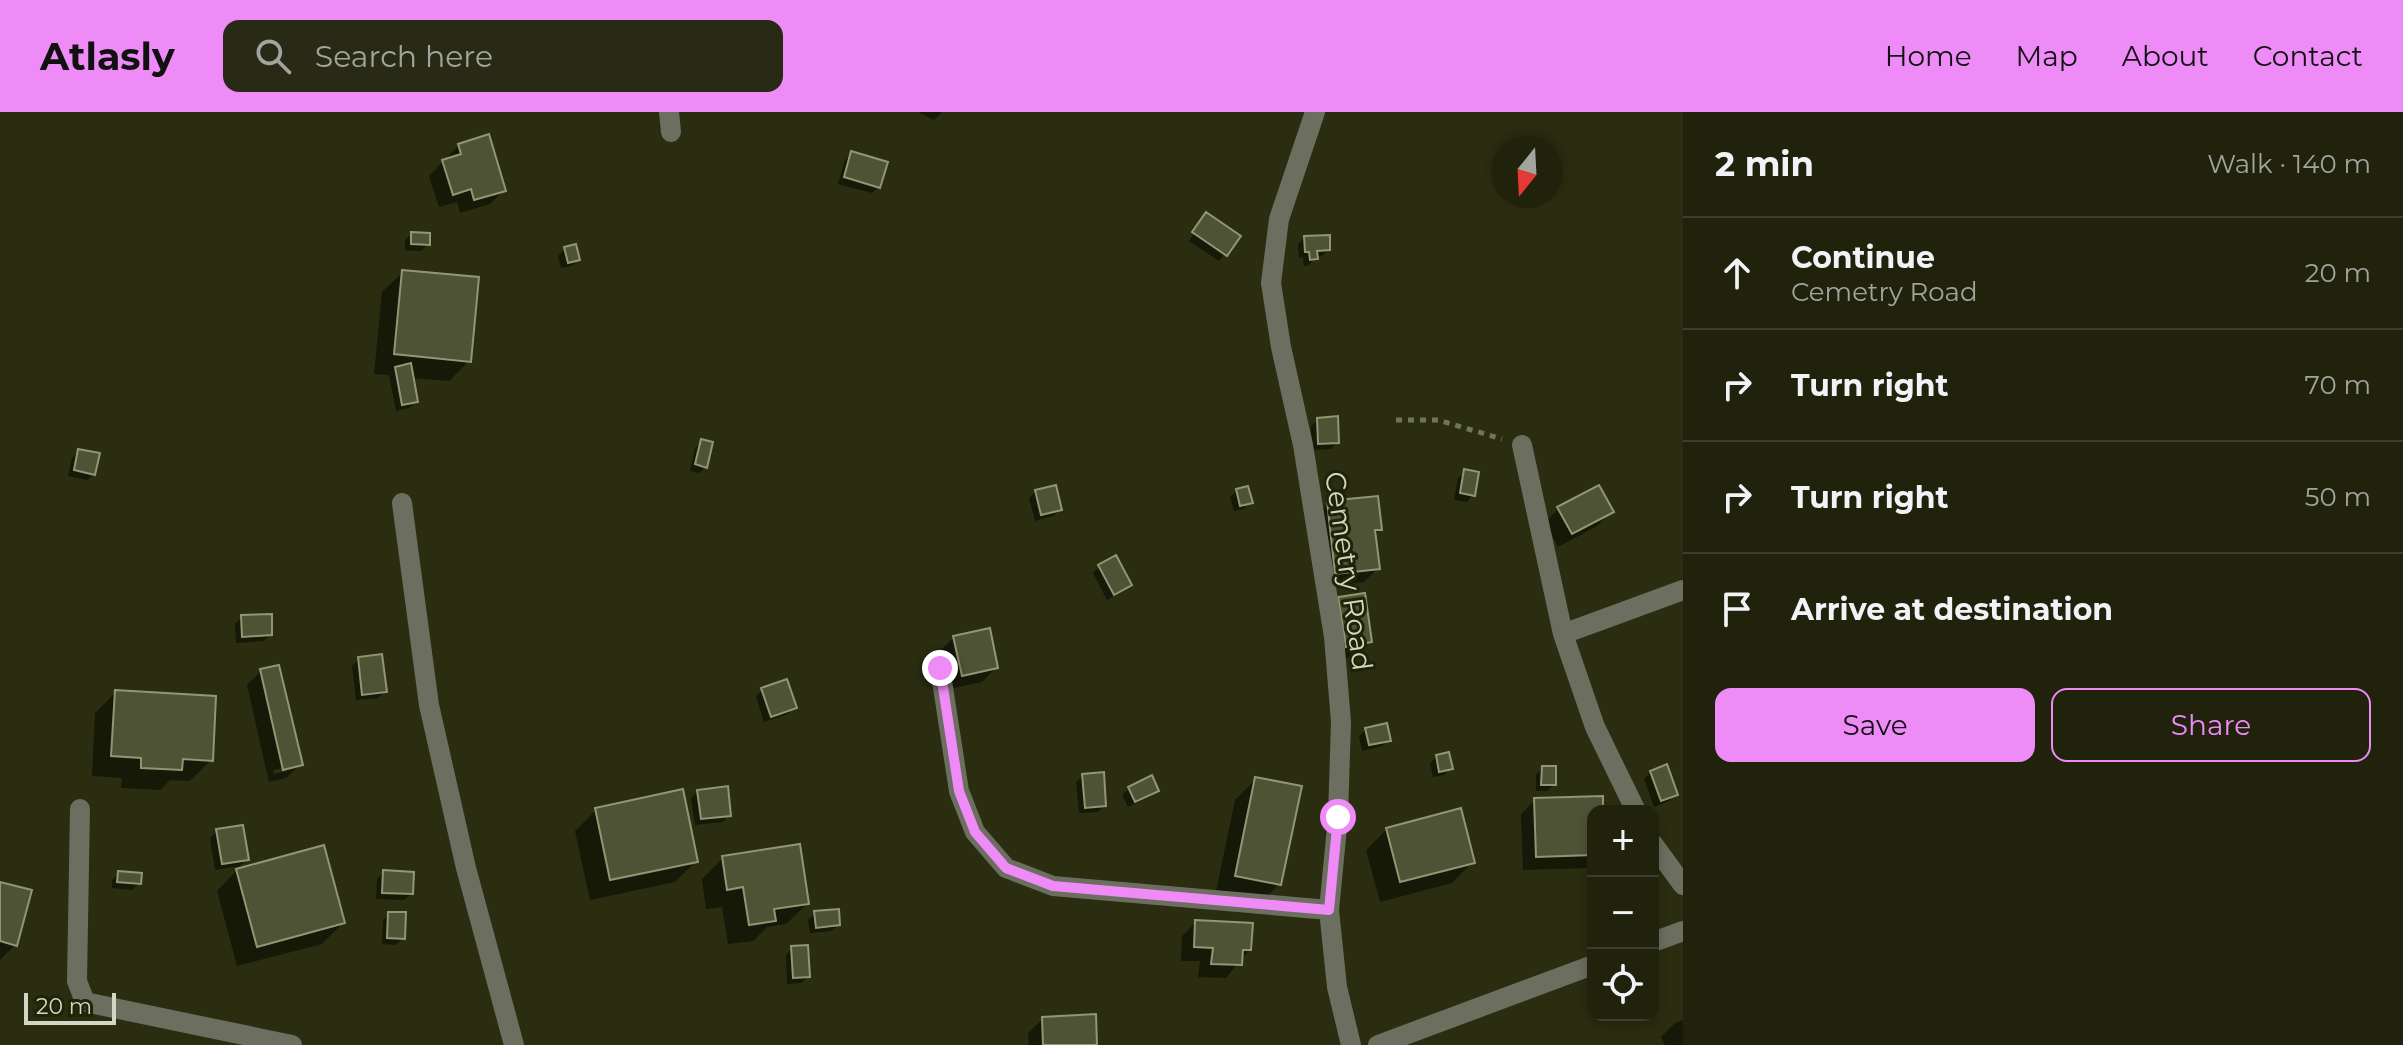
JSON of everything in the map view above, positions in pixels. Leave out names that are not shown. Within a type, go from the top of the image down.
[{"type":"street","name":"Cemetry Road","points":[[1315,112],[1279,219],[1271,283],[1281,347],[1303,445],[1334,637],[1341,722],[1338,817],[1329,910],[1337,987],[1351,1045]]},
{"type":"street","points":[[1522,445],[1563,634],[1595,727],[1633,805]]},
{"type":"street","points":[[402,503],[429,705],[466,868],[514,1045]]},
{"type":"street","points":[[1563,634],[1683,590]]},
{"type":"street","points":[[940,668],[959,791],[975,832],[1006,868],[1053,886],[1329,910]]},
{"type":"street","points":[[80,809],[77,981],[85,1002],[292,1045]]},
{"type":"street","points":[[1659,852],[1683,885]]},
{"type":"street","points":[[1659,940],[1683,931]]},
{"type":"street","points":[[1378,1045],[1587,967]]},
{"type":"path","points":[[1396,420],[1438,420],[1522,445]]},
{"type":"building","points":[[489,134],[506,191],[474,200],[471,189],[453,195],[442,160],[461,154],[458,144]]},
{"type":"building","points":[[851,151],[888,162],[880,188],[844,177]]},
{"type":"building","points":[[1206,212],[1241,236],[1227,256],[1192,232]]},
{"type":"building","points":[[411,232],[430,233],[430,245],[411,244]]},
{"type":"building","points":[[1330,235],[1330,250],[1317,251],[1318,259],[1310,260],[1309,252],[1305,252],[1304,236]]},
{"type":"building","points":[[576,244],[580,260],[568,263],[564,247]]},
{"type":"building","points":[[402,270],[479,277],[471,362],[394,354]]},
{"type":"building","points":[[411,363],[418,402],[402,405],[395,367]]},
{"type":"building","points":[[1338,416],[1339,443],[1318,444],[1317,418]]},
{"type":"building","points":[[701,439],[713,442],[707,468],[695,464]]},
{"type":"building","points":[[78,449],[100,453],[95,475],[74,470]]},
{"type":"building","points":[[1464,469],[1479,472],[1475,496],[1460,493]]},
{"type":"building","points":[[1056,485],[1062,510],[1041,515],[1035,490]]},
{"type":"building","points":[[1599,485],[1614,512],[1572,534],[1557,507]]},
{"type":"building","points":[[1248,486],[1253,503],[1240,506],[1236,489]]},
{"type":"building","points":[[1378,496],[1382,530],[1375,530],[1380,569],[1335,574],[1327,501]]},
{"type":"building","points":[[1116,555],[1132,585],[1114,595],[1098,565]]},
{"type":"building","points":[[1365,593],[1372,642],[1346,647],[1338,597]]},
{"type":"building","points":[[272,614],[272,635],[242,637],[241,615]]},
{"type":"building","points":[[990,628],[998,668],[962,676],[953,636]]},
{"type":"building","points":[[382,654],[387,692],[362,695],[358,657]]},
{"type":"building","points":[[279,665],[303,765],[283,770],[260,669]]},
{"type":"building","points":[[787,679],[797,708],[771,717],[761,688]]},
{"type":"building","points":[[115,690],[216,696],[213,761],[183,759],[182,770],[141,768],[141,758],[111,756]]},
{"type":"building","points":[[1387,723],[1391,741],[1369,745],[1365,728]]},
{"type":"building","points":[[1449,752],[1453,769],[1439,772],[1436,755]]},
{"type":"building","points":[[1667,764],[1678,795],[1661,801],[1650,771]]},
{"type":"building","points":[[1542,766],[1556,766],[1556,785],[1541,785]]},
{"type":"building","points":[[1104,772],[1106,806],[1085,808],[1082,774]]},
{"type":"building","points":[[1152,775],[1159,791],[1135,802],[1128,787]]},
{"type":"building","points":[[1255,777],[1302,786],[1281,885],[1235,876]]},
{"type":"building","points":[[728,786],[731,816],[701,819],[697,790]]},
{"type":"building","points":[[683,789],[698,862],[610,880],[595,808]]},
{"type":"building","points":[[1603,796],[1603,805],[1587,805],[1587,855],[1536,857],[1534,798]]},
{"type":"building","points":[[1461,808],[1475,863],[1400,882],[1386,828]]},
{"type":"building","points":[[243,825],[249,860],[222,864],[216,829]]},
{"type":"building","points":[[800,844],[809,904],[774,909],[776,921],[749,925],[743,887],[727,890],[722,856]]},
{"type":"building","points":[[324,845],[345,923],[257,947],[236,869]]},
{"type":"building","points":[[383,870],[414,872],[413,894],[382,893]]},
{"type":"building","points":[[118,871],[142,873],[141,884],[117,882]]},
{"type":"building","points":[[0,882],[32,890],[17,946],[0,941]]},
{"type":"building","points":[[839,909],[840,925],[816,928],[814,911]]},
{"type":"building","points":[[388,912],[406,912],[405,939],[387,938]]},
{"type":"building","points":[[1195,920],[1253,923],[1251,950],[1243,950],[1242,965],[1211,964],[1213,948],[1194,947]]},
{"type":"building","points":[[808,945],[810,977],[793,978],[791,946]]},
{"type":"building","points":[[1096,1014],[1097,1045],[1043,1045],[1042,1017]]},
{"type":"route","points":[[940,668],[959,791],[975,832],[1006,868],[1053,886],[1329,910],[1338,817]]}]
